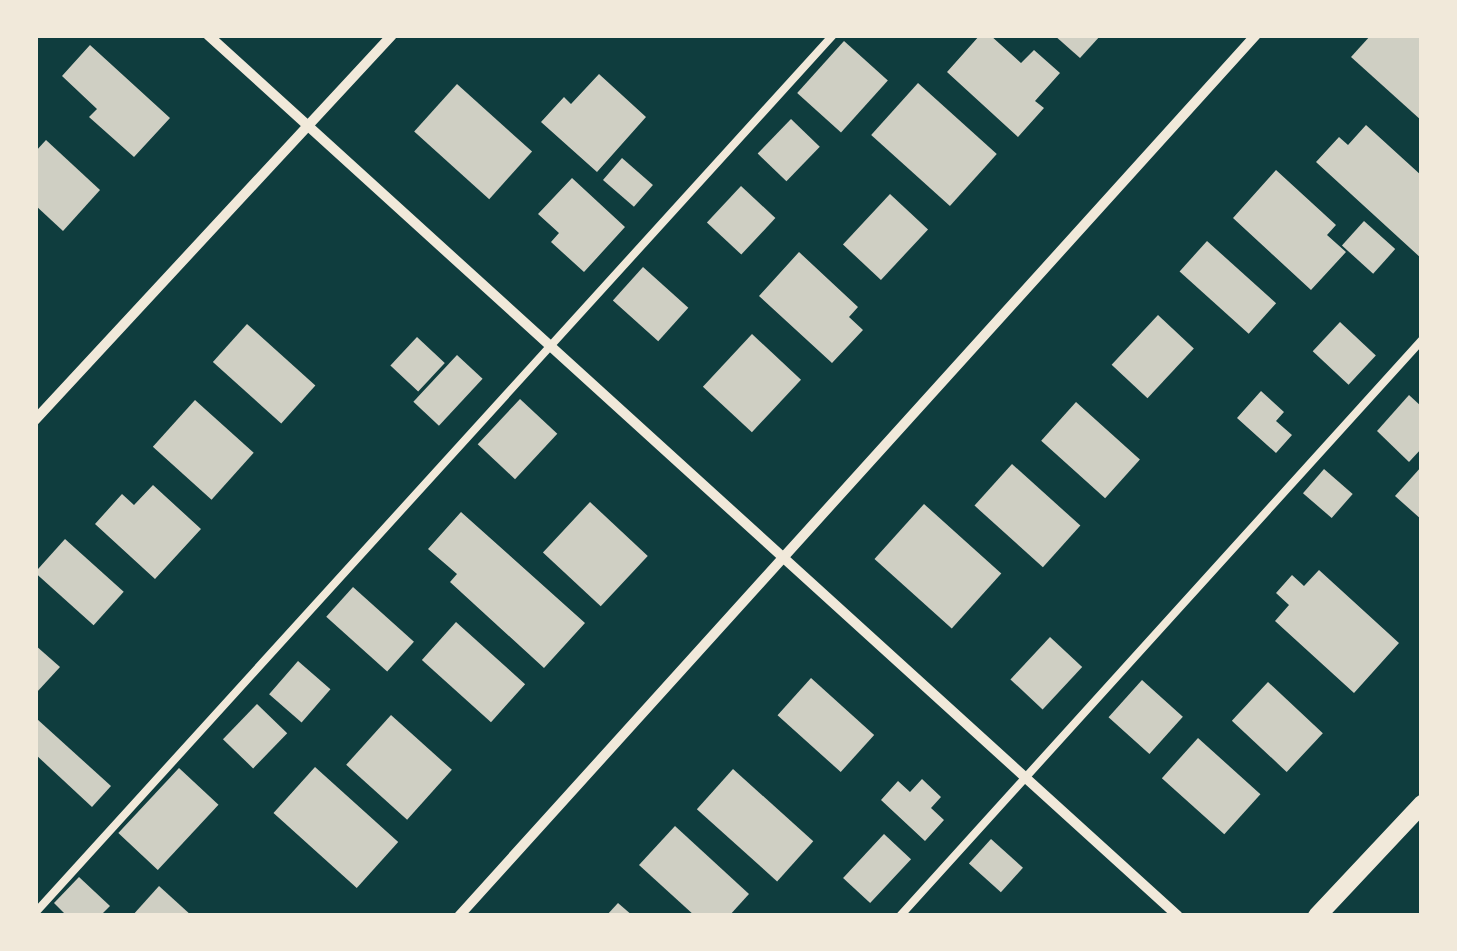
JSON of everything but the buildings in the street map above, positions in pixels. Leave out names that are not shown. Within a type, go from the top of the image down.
[{"type":"street","points":[[208,35],[1178,916]]},
{"type":"street","points":[[35,420],[392,35]]},
{"type":"street","points":[[459,916],[1256,35]]},
{"type":"street","points":[[1317,916],[1422,804]]},
{"type":"lane","points":[[35,913],[553,348],[833,35]]},
{"type":"lane","points":[[900,916],[1422,340]]}]
